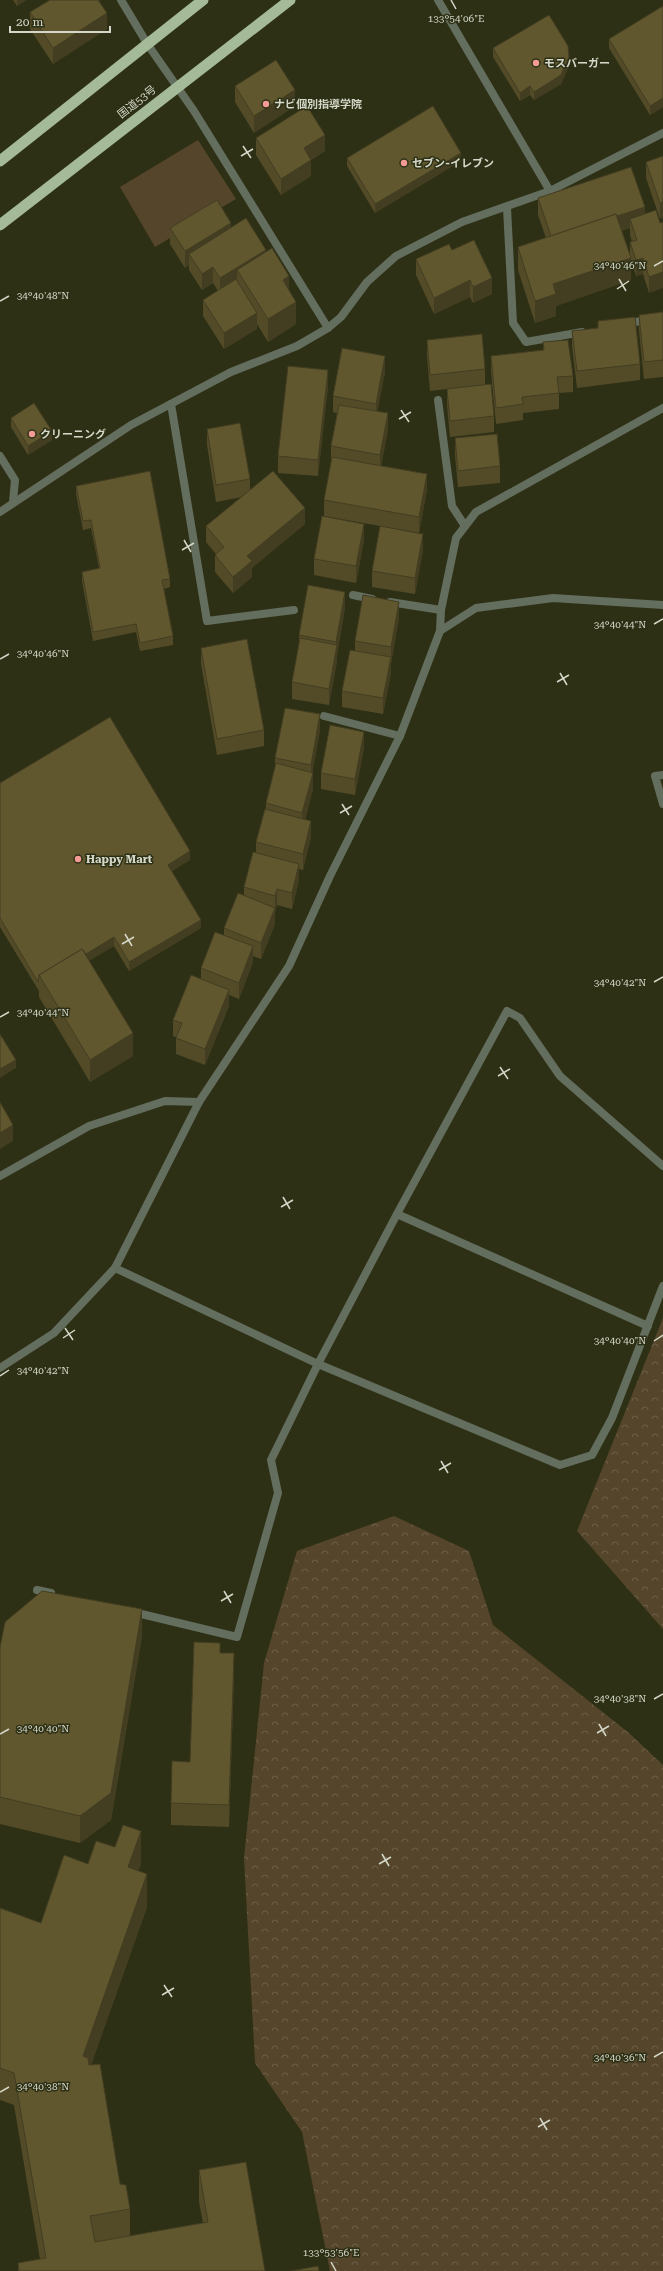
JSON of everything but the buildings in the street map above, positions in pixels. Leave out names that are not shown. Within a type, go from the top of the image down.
[{"type":"highway","points":[[0,161],[203,0]]},
{"type":"highway","name":"国道53号","points":[[0,225],[290,0]]},
{"type":"street","points":[[121,0],[148,45],[178,86],[328,328]]},
{"type":"street","points":[[438,0],[550,191]]},
{"type":"street","points":[[0,512],[131,425],[231,372],[297,346],[328,328],[341,317],[367,282],[396,256],[462,222],[507,208],[550,191],[663,133]]},
{"type":"street","points":[[507,208],[513,323],[526,342],[594,330]]},
{"type":"street","points":[[617,326],[663,317]]},
{"type":"street","points":[[438,400],[452,506],[465,526]]},
{"type":"street","points":[[171,404],[207,621],[294,610]]},
{"type":"street","points":[[0,1368],[54,1333],[115,1268],[199,1102],[289,966],[330,876],[400,736],[440,631],[441,610],[456,538],[476,512],[663,408]]},
{"type":"street","points":[[0,456],[14,480],[13,502]]},
{"type":"street","points":[[353,595],[441,610]]},
{"type":"street","points":[[440,631],[476,608],[553,598],[663,605]]},
{"type":"street","points":[[324,716],[400,736]]},
{"type":"street","points":[[663,775],[655,776],[663,804]]},
{"type":"street","points":[[121,1610],[237,1637],[278,1493],[271,1460],[318,1364],[396,1214],[507,1011],[520,1018],[560,1076],[663,1166]]},
{"type":"street","points":[[0,1176],[89,1126],[165,1100],[199,1102]]},
{"type":"street","points":[[396,1214],[648,1326]]},
{"type":"street","points":[[115,1268],[318,1364],[560,1465],[592,1455],[612,1418],[663,1286]]},
{"type":"street","points":[[37,1590],[60,1595]]},
{"type":"green space","points":[[198,140],[236,199],[155,247],[120,187]]},
{"type":"green space","points":[[663,1318],[663,1629],[577,1531]]},
{"type":"green space","points":[[394,1516],[469,1551],[493,1625],[629,1733],[663,1765],[663,2271],[330,2271],[302,2132],[255,2063],[244,1858],[264,1663],[297,1551]]},
{"type":"place","name":"モスバーガー","points":[[536,63]]},
{"type":"place","name":"ナビ個別指導学院","points":[[266,104]]},
{"type":"place","name":"セブン-イレブン","points":[[404,163]]},
{"type":"place","name":"クリーニング","points":[[32,434]]},
{"type":"place","name":"Happy Mart","points":[[78,859]]}]
